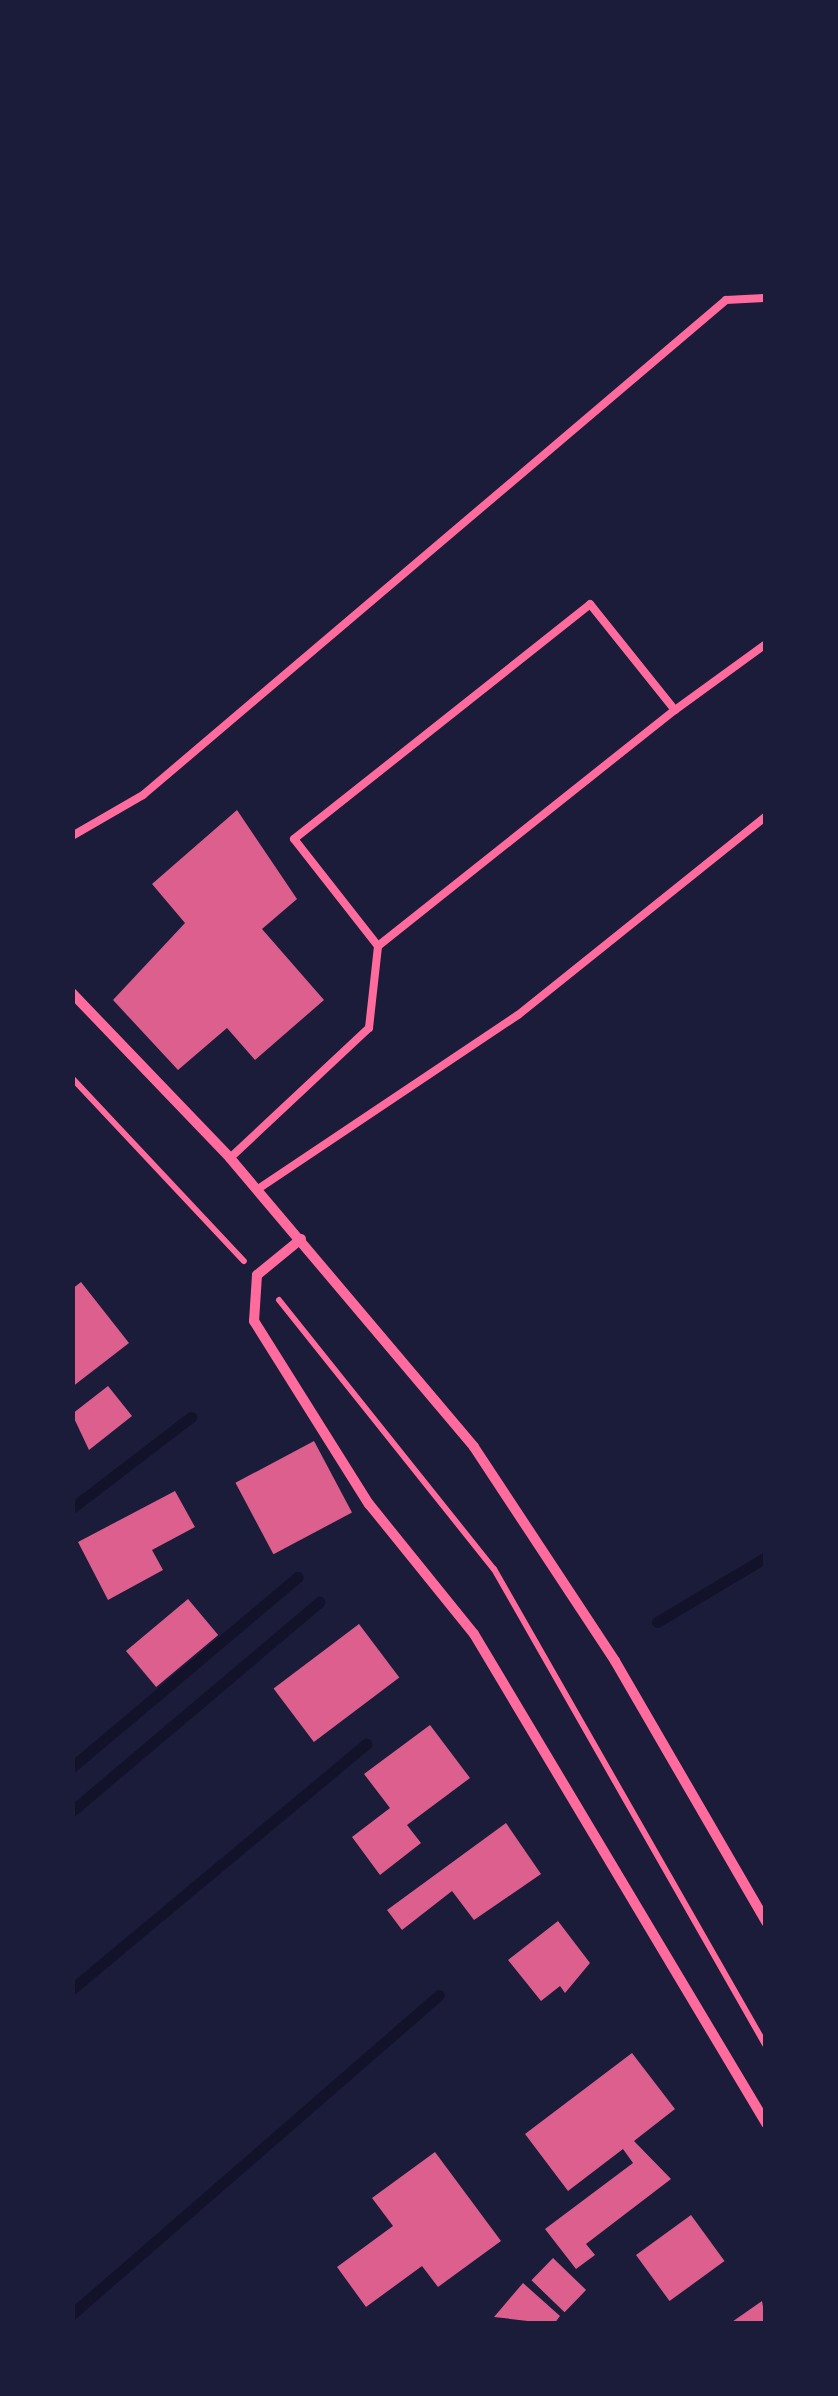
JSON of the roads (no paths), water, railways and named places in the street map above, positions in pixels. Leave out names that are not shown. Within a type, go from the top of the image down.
[{"type":"street","points":[[72,993],[258,1189],[474,1446],[615,1661],[766,1922]]},
{"type":"street","points":[[301,1239],[257,1275],[254,1320],[369,1504],[474,1634],[766,2123]]},
{"type":"lane","points":[[72,836],[143,795],[726,300],[766,298]]},
{"type":"lane","points":[[230,1158],[369,1028],[378,946],[294,839],[590,604],[674,710]]},
{"type":"lane","points":[[378,946],[674,710],[766,644]]},
{"type":"lane","points":[[258,1189],[518,1015],[766,816]]},
{"type":"waterway","points":[[72,1508],[191,1417]]},
{"type":"waterway","points":[[657,1622],[766,1557]]},
{"type":"waterway","points":[[72,1767],[298,1577]]},
{"type":"waterway","points":[[72,1811],[319,1602]]},
{"type":"waterway","points":[[72,1989],[366,1744]]},
{"type":"waterway","points":[[72,2314],[439,1995]]}]
